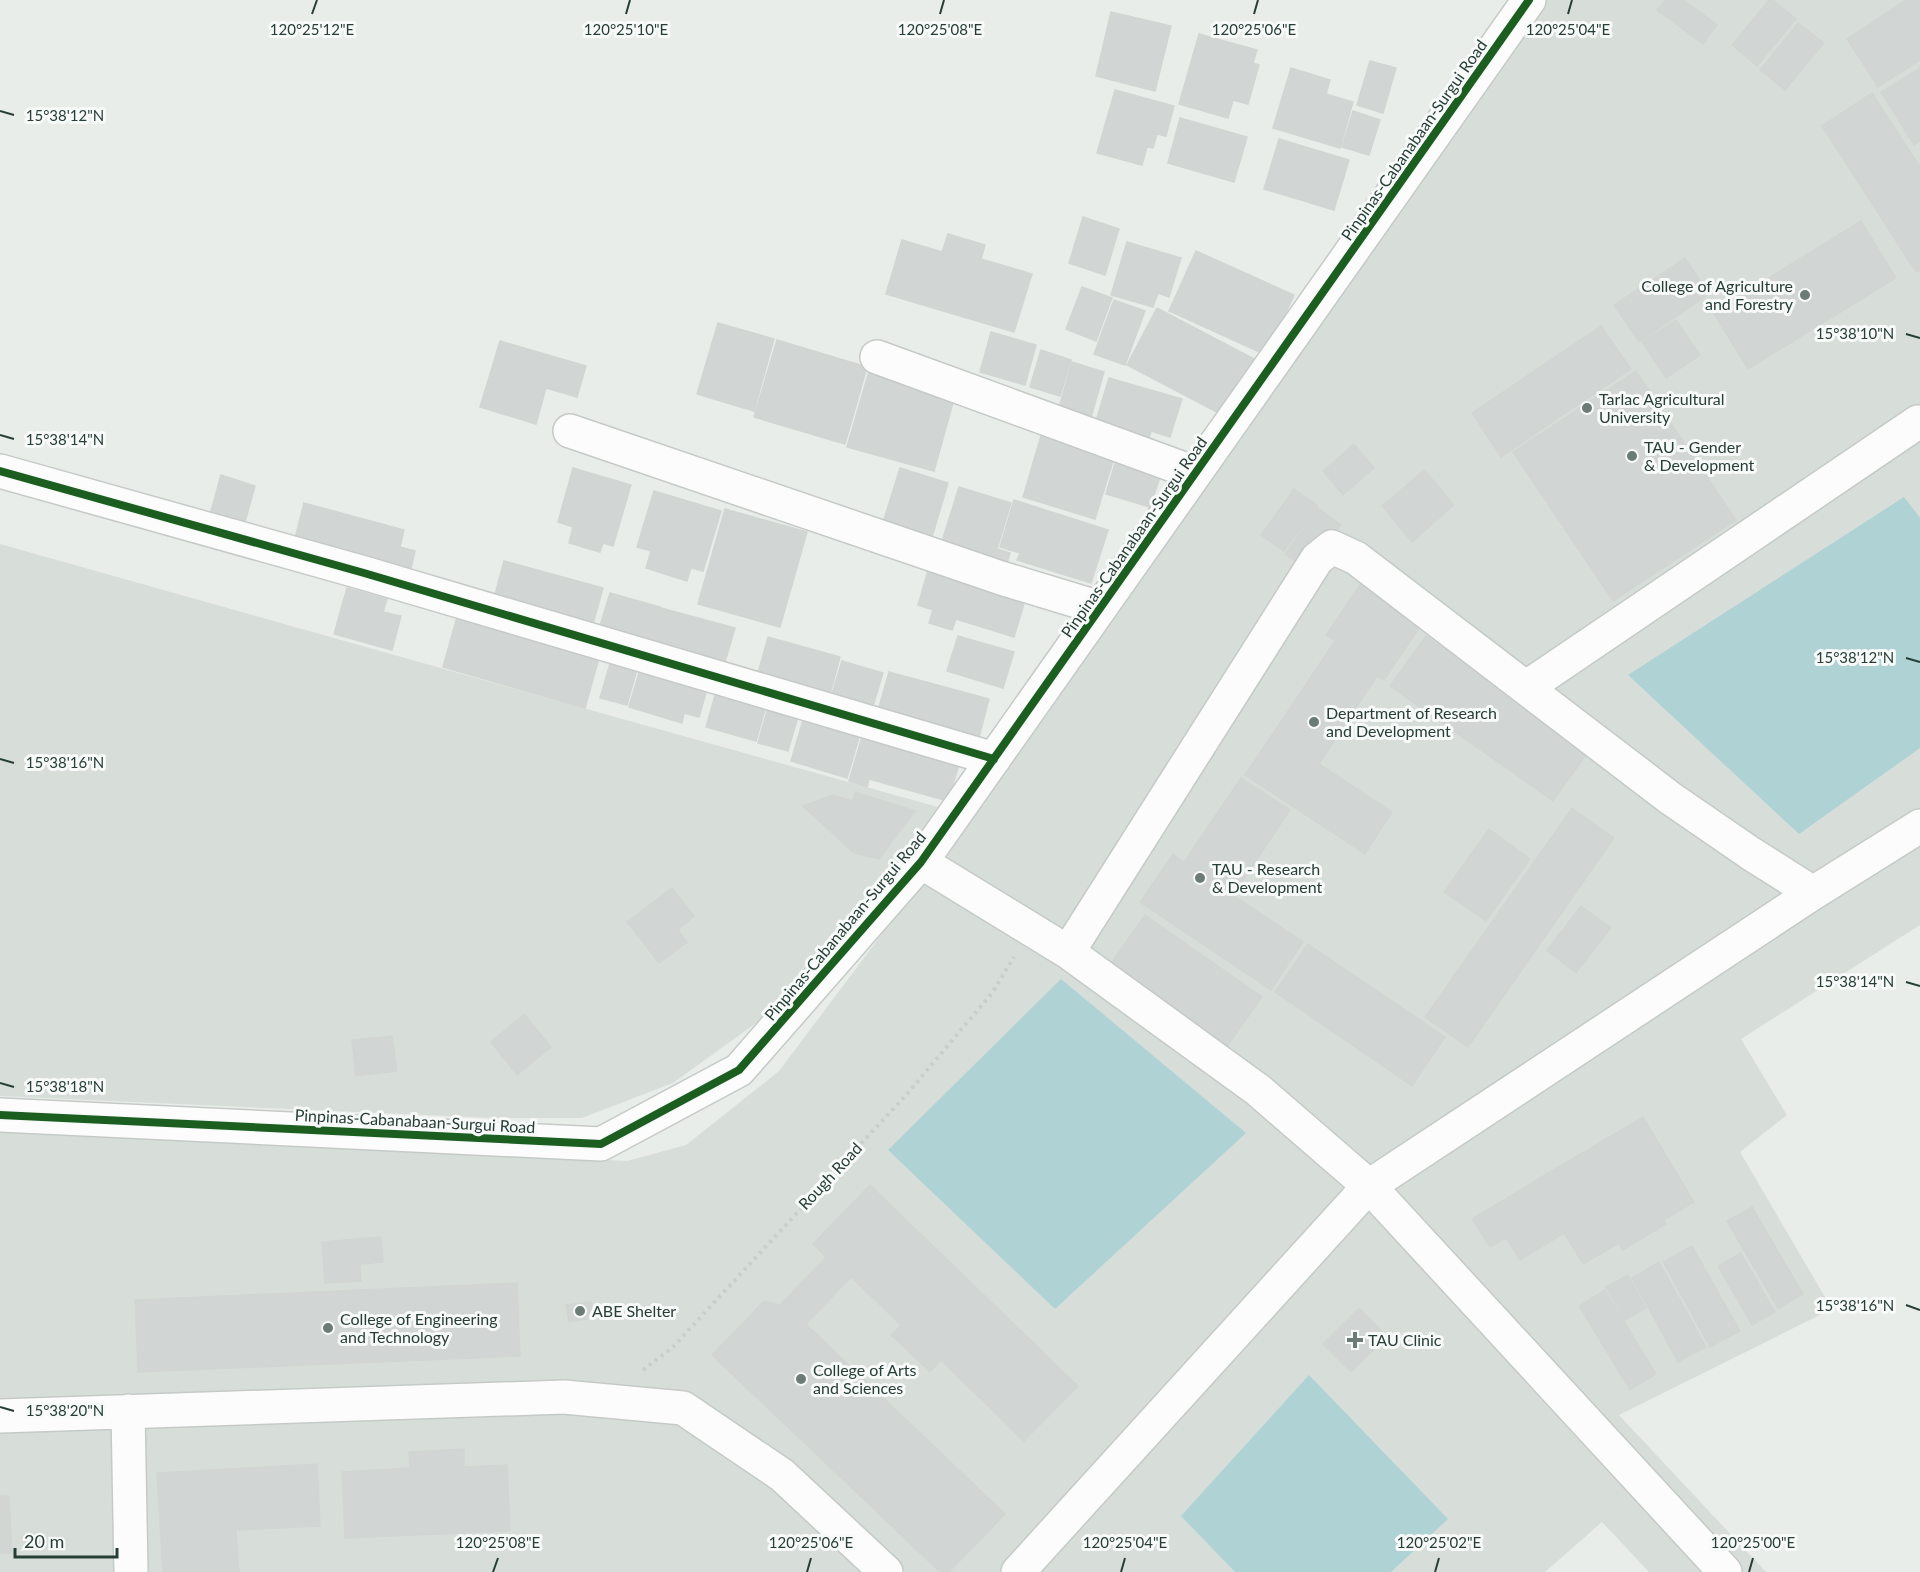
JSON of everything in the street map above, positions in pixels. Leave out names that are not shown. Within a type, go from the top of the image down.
[{"type":"street","name":"Pinpinas-Cabanabaan-Surgui Road","points":[[0,1115],[601,1144],[739,1070],[921,862],[1529,0]]},
{"type":"street","points":[[877,357],[1196,473]]},
{"type":"street","points":[[1527,687],[1919,416]]},
{"type":"street","points":[[570,431],[1001,578],[1100,608]]},
{"type":"street","points":[[0,471],[376,577],[994,759]]},
{"type":"street","points":[[1068,952],[1317,559],[1332,547],[1356,558],[1671,798],[1813,893]]},
{"type":"street","points":[[1018,1572],[1369,1186],[1813,893],[1920,826]]},
{"type":"street","points":[[921,862],[1068,952],[1258,1090],[1369,1186],[1725,1572]]},
{"type":"street","points":[[0,1416],[564,1397],[683,1408],[782,1475],[886,1572]]},
{"type":"street","points":[[128,1411],[130,1572]]},
{"type":"shaded area","name":"Tarlac Agricultural University","points":[[1537,0],[1920,0],[1920,925],[1741,1039],[1787,1115],[1740,1152],[1832,1309],[1619,1415],[1766,1572],[1649,1572],[1602,1522],[1545,1572],[0,1572],[0,1128],[627,1161],[686,1145],[779,1071],[970,817]]},
{"type":"shaded area","points":[[0,544],[945,809],[851,912],[759,1021],[673,1083],[582,1118],[491,1118],[0,1096]]},
{"type":"water","points":[[1904,497],[1920,518],[1920,748],[1799,834],[1628,675]]},
{"type":"water","points":[[1061,979],[1246,1133],[1055,1309],[888,1150]]},
{"type":"water","points":[[1309,1375],[1448,1519],[1391,1572],[1235,1572],[1181,1516]]},
{"type":"building","points":[[1665,0],[1684,0],[1717,25],[1703,44],[1657,10]]},
{"type":"building","points":[[1769,0],[1773,0],[1796,19],[1757,66],[1732,45]]},
{"type":"building","points":[[1906,0],[1920,0],[1920,60],[1878,87],[1847,39]]},
{"type":"building","points":[[1111,12],[1171,26],[1155,91],[1096,76]]},
{"type":"building","points":[[1798,23],[1824,43],[1785,90],[1760,70]]},
{"type":"building","points":[[1199,34],[1257,50],[1253,63],[1259,65],[1248,104],[1233,100],[1228,118],[1179,104]]},
{"type":"building","points":[[1370,61],[1396,68],[1383,113],[1357,105]]},
{"type":"building","points":[[1291,68],[1330,80],[1326,94],[1353,102],[1340,148],[1273,128]]},
{"type":"building","points":[[1920,68],[1920,141],[1914,145],[1881,92]]},
{"type":"building","points":[[1115,90],[1174,106],[1166,136],[1157,134],[1153,148],[1147,147],[1142,165],[1097,153]]},
{"type":"building","points":[[1872,93],[1920,167],[1920,270],[1916,272],[1822,126]]},
{"type":"building","points":[[1353,111],[1380,120],[1369,155],[1342,147]]},
{"type":"building","points":[[1180,118],[1247,137],[1234,182],[1168,163]]},
{"type":"building","points":[[1279,139],[1349,160],[1334,210],[1264,189]]},
{"type":"building","points":[[1083,217],[1119,229],[1105,275],[1069,263]]},
{"type":"building","name":"College of Agriculture and Forestry","points":[[1861,221],[1896,278],[1748,369],[1713,312]]},
{"type":"building","points":[[948,234],[985,245],[981,259],[1032,274],[1014,332],[886,294],[902,240],[942,252]]},
{"type":"building","points":[[1127,242],[1181,258],[1169,297],[1158,293],[1153,307],[1111,295]]},
{"type":"building","points":[[1196,251],[1294,295],[1266,355],[1169,311]]},
{"type":"building","points":[[1685,258],[1709,294],[1639,342],[1614,305]]},
{"type":"building","points":[[1082,287],[1112,298],[1096,341],[1066,329]]},
{"type":"building","points":[[1114,300],[1145,311],[1125,365],[1094,354]]},
{"type":"building","points":[[1157,308],[1258,361],[1228,418],[1127,365]]},
{"type":"building","points":[[1676,320],[1700,355],[1666,378],[1642,342]]},
{"type":"building","points":[[718,323],[774,339],[754,411],[697,394]]},
{"type":"building","points":[[1601,326],[1631,369],[1501,457],[1472,413]]},
{"type":"building","points":[[991,332],[1036,345],[1025,385],[980,372]]},
{"type":"building","points":[[777,340],[867,367],[845,444],[754,417]]},
{"type":"building","points":[[500,341],[586,366],[577,397],[546,388],[536,424],[480,407]]},
{"type":"building","points":[[1041,350],[1071,360],[1060,396],[1030,387]]},
{"type":"building","points":[[1072,362],[1104,372],[1090,421],[1058,411]]},
{"type":"building","points":[[870,368],[956,392],[934,471],[847,447]]},
{"type":"building","points":[[1636,371],[1736,520],[1613,601],[1513,452]]},
{"type":"building","points":[[1109,378],[1182,399],[1170,437],[1151,431],[1147,448],[1093,431]]},
{"type":"building","points":[[1041,436],[1114,458],[1095,519],[1023,497]]},
{"type":"building","points":[[1354,444],[1374,468],[1343,495],[1323,471]]},
{"type":"building","points":[[1116,460],[1161,474],[1150,507],[1106,494]]},
{"type":"building","points":[[573,468],[631,485],[613,546],[603,543],[600,552],[569,543],[573,527],[558,522]]},
{"type":"building","points":[[900,468],[948,483],[930,544],[881,529]]},
{"type":"building","points":[[1424,470],[1454,505],[1412,542],[1382,506]]},
{"type":"building","points":[[221,475],[255,486],[245,522],[211,511]]},
{"type":"building","points":[[959,487],[1011,503],[997,549],[1010,553],[1005,570],[939,551]]},
{"type":"building","points":[[1294,489],[1318,506],[1284,551],[1261,535]]},
{"type":"building","points":[[654,491],[721,511],[703,571],[691,568],[687,581],[646,568],[651,551],[637,547]]},
{"type":"building","points":[[1014,500],[1108,530],[1091,583],[1017,560],[1020,553],[1000,547]]},
{"type":"building","points":[[304,503],[404,530],[400,547],[415,551],[409,577],[293,546]]},
{"type":"building","points":[[1318,508],[1341,525],[1307,570],[1285,554]]},
{"type":"building","points":[[725,509],[807,532],[780,627],[698,604]]},
{"type":"building","points":[[504,561],[603,588],[593,624],[494,598]]},
{"type":"building","points":[[929,567],[1026,597],[1014,637],[956,619],[952,630],[929,623],[933,610],[918,605]]},
{"type":"building","name":"Department of Research and Development","points":[[1363,580],[1424,621],[1384,680],[1377,676],[1319,764],[1392,812],[1365,854],[1245,775],[1335,641],[1326,635]]},
{"type":"building","points":[[347,588],[387,599],[383,612],[401,616],[392,650],[334,634]]},
{"type":"building","points":[[610,593],[660,607],[650,643],[599,629]]},
{"type":"building","points":[[661,608],[735,628],[725,662],[652,642]]},
{"type":"building","points":[[457,617],[599,658],[585,708],[443,667]]},
{"type":"building","points":[[958,636],[1014,652],[1003,688],[947,671]]},
{"type":"building","name":"Department of Research and Development","points":[[1426,636],[1589,751],[1553,801],[1390,686]]},
{"type":"building","points":[[768,637],[840,657],[827,705],[755,684]]},
{"type":"building","points":[[614,650],[640,658],[627,705],[600,698]]},
{"type":"building","points":[[643,659],[708,686],[699,717],[684,713],[682,723],[629,707]]},
{"type":"building","points":[[842,661],[883,673],[870,716],[829,704]]},
{"type":"building","points":[[889,672],[989,699],[977,745],[876,718]]},
{"type":"building","points":[[718,685],[768,699],[756,741],[706,727]]},
{"type":"building","points":[[769,704],[799,713],[788,751],[758,743]]},
{"type":"building","points":[[806,710],[862,727],[847,778],[791,761]]},
{"type":"building","points":[[864,730],[961,758],[948,801],[869,779],[867,787],[849,781]]},
{"type":"building","name":"TAU - Research & Development","points":[[1241,778],[1290,810],[1233,895],[1303,942],[1271,990],[1140,902],[1173,854],[1184,862]]},
{"type":"building","points":[[855,792],[915,811],[879,859],[854,853],[803,806],[832,795],[853,801]]},
{"type":"building","points":[[1572,808],[1614,838],[1468,1047],[1425,1017]]},
{"type":"building","points":[[1489,829],[1530,859],[1486,921],[1444,892]]},
{"type":"building","points":[[672,888],[694,916],[678,930],[687,942],[659,963],[627,922]]},
{"type":"building","points":[[1581,906],[1611,928],[1576,973],[1547,950]]},
{"type":"building","points":[[1145,915],[1262,997],[1226,1048],[1109,966]]},
{"type":"building","name":"TAU - Research & Development","points":[[1308,944],[1445,1037],[1412,1086],[1275,992]]},
{"type":"building","points":[[524,1014],[551,1047],[517,1075],[491,1042]]},
{"type":"building","points":[[392,1036],[397,1071],[356,1076],[352,1040]]},
{"type":"building","points":[[1643,1117],[1694,1202],[1664,1220],[1666,1224],[1623,1250],[1619,1243],[1583,1264],[1533,1182]]},
{"type":"building","points":[[1532,1183],[1563,1234],[1520,1260],[1506,1238],[1490,1247],[1472,1219]]},
{"type":"building","name":"College of Arts and Sciences","points":[[870,1185],[1078,1386],[1024,1441],[941,1360],[930,1372],[891,1335],[901,1325],[851,1277],[806,1324],[1005,1514],[949,1572],[940,1572],[712,1355],[764,1301],[780,1305],[826,1257],[813,1244]]},
{"type":"building","points":[[1752,1207],[1803,1294],[1778,1309],[1727,1221]]},
{"type":"building","points":[[381,1237],[383,1262],[360,1264],[361,1281],[325,1283],[322,1242]]},
{"type":"building","points":[[1692,1246],[1740,1331],[1710,1347],[1663,1262]]},
{"type":"building","points":[[1741,1253],[1775,1312],[1752,1325],[1718,1266]]},
{"type":"building","points":[[1659,1262],[1706,1347],[1678,1362],[1632,1278]]},
{"type":"building","points":[[1628,1275],[1646,1308],[1625,1320],[1606,1287]]},
{"type":"building","name":"College of Engineering and Technology","points":[[517,1283],[520,1356],[138,1372],[135,1300]]},
{"type":"building","points":[[1605,1290],[1656,1374],[1630,1390],[1579,1306]]},
{"type":"building","name":"ABE Shelter","points":[[591,1302],[593,1318],[569,1322],[566,1305]]},
{"type":"building","name":"TAU Clinic","points":[[1359,1308],[1387,1337],[1351,1372],[1323,1344]]},
{"type":"building","points":[[464,1449],[464,1467],[507,1465],[510,1531],[345,1538],[342,1472],[410,1468],[409,1452]]},
{"type":"building","points":[[317,1464],[320,1526],[236,1530],[239,1572],[163,1572],[157,1473]]},
{"type":"building","points":[[0,1496],[9,1496],[12,1553],[0,1553]]},
{"type":"cycle path","points":[[0,1115],[601,1144],[739,1070],[921,862],[1529,0]]},
{"type":"cycle path","points":[[0,471],[364,573],[994,759]]},
{"type":"place","name":"College of Agriculture and Forestry","points":[[1805,295]]},
{"type":"place","name":"Tarlac Agricultural University","points":[[1587,408]]},
{"type":"place","name":"TAU - Gender & Development","points":[[1632,456]]},
{"type":"place","name":"Department of Research and Development","points":[[1314,722]]},
{"type":"place","name":"TAU - Research & Development","points":[[1200,878]]},
{"type":"place","name":"ABE Shelter","points":[[580,1311]]},
{"type":"place","name":"College of Engineering and Technology","points":[[328,1328]]},
{"type":"place","name":"TAU Clinic","points":[[1355,1340]]},
{"type":"place","name":"College of Arts and Sciences","points":[[801,1379]]}]
